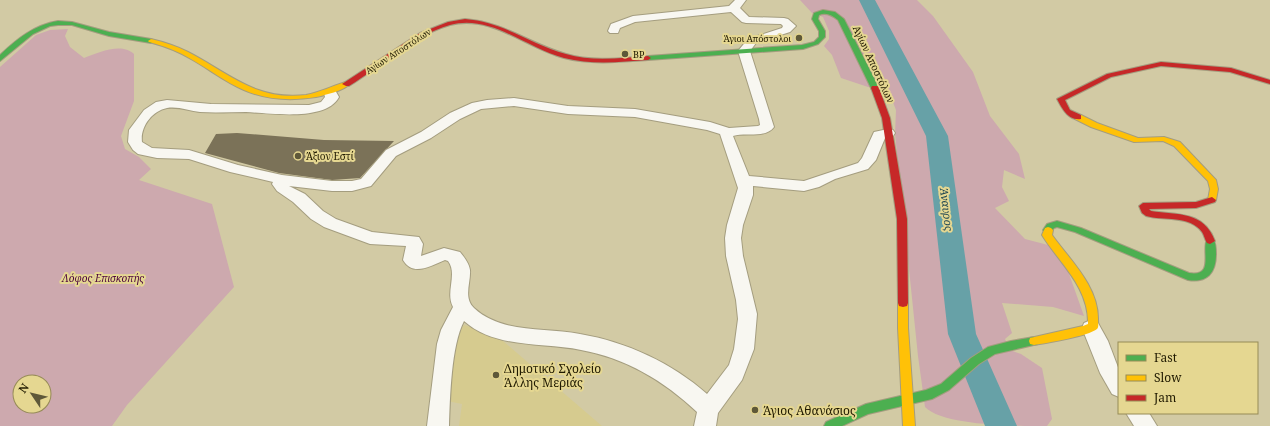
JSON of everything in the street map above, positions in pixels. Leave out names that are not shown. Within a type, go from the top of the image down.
[{"type":"main road","name":"Αγίων Αποστόλων","points":[[0,59],[35,30],[54,23],[70,23],[107,34],[176,48],[196,58],[228,80],[255,93],[273,96],[296,97],[330,93],[352,82],[420,36],[440,26],[460,21],[494,25],[537,46],[565,56],[593,61],[610,61],[796,48],[812,44],[820,40],[823,34],[815,19],[816,14],[825,11],[836,14],[842,21],[884,110],[900,202],[902,231],[903,328],[909,426]]},
{"type":"main road","points":[[830,426],[867,409],[908,402],[935,392],[947,386],[986,353],[1000,347],[1091,328],[1094,320],[1087,293],[1072,268],[1049,240],[1046,232],[1047,228],[1050,226],[1057,224],[1078,230],[1179,273],[1196,278],[1201,278],[1209,269],[1211,239],[1205,228],[1193,220],[1149,214],[1145,211],[1143,206],[1196,205],[1212,200],[1214,189],[1212,180],[1177,144],[1164,139],[1137,140],[1094,125],[1067,111],[1062,104],[1061,99],[1109,75],[1131,69],[1161,64],[1231,70],[1270,82]]},
{"type":"street","points":[[330,93],[332,99],[324,105],[300,110],[205,108],[166,104],[158,106],[149,114],[135,132],[135,142],[142,150],[156,153],[190,154],[222,166],[284,179],[340,186],[362,185],[370,179],[387,158],[399,148],[426,135],[455,116],[477,106],[494,103],[530,103],[575,111],[635,113],[710,126],[728,132],[760,130],[767,126],[744,51],[752,41],[786,30],[790,26],[784,21],[746,20],[737,4],[633,18],[619,23],[615,26],[614,31]]},
{"type":"street","points":[[705,426],[706,415],[709,409],[734,375],[742,357],[745,341],[747,311],[734,260],[733,237],[735,222],[746,193],[744,180],[726,137],[728,132]]},
{"type":"street","points":[[744,180],[804,186],[814,184],[830,176],[863,166],[869,160],[879,136],[888,133]]},
{"type":"street","points":[[284,179],[280,184],[282,188],[299,198],[317,215],[330,223],[370,238],[413,241],[415,244],[412,260],[416,264],[444,254],[454,256],[461,265],[462,272],[458,293],[462,308],[474,320],[492,329],[510,333],[582,342],[636,360],[657,370],[681,385],[709,409]]},
{"type":"street","points":[[438,426],[438,405],[447,344],[450,330],[462,308]]},
{"type":"street","points":[[1091,328],[1098,341],[1110,374],[1118,386]]},
{"type":"street","points":[[1138,414],[1146,426]]},
{"type":"shaded area","name":"Δημοτικό Σχολείο Άλλης Μεριάς","points":[[464,325],[490,333],[503,341],[602,426],[459,426],[462,404],[447,401],[456,337]]},
{"type":"green space","points":[[800,0],[917,0],[933,16],[973,72],[990,116],[1019,154],[1025,179],[1004,170],[1002,187],[1009,201],[995,208],[1025,239],[1048,245],[1068,271],[1084,316],[1053,307],[1002,303],[1012,333],[1005,339],[1010,350],[1021,354],[1042,368],[1052,419],[1047,426],[982,424],[947,418],[934,413],[925,407],[918,356],[895,134],[896,110],[887,87],[868,87],[841,78],[832,55],[824,46],[829,39],[829,31],[823,17],[812,13]]},
{"type":"green space","name":"Λόφος Επισκοπής","points":[[68,29],[65,36],[70,47],[84,58],[103,51],[116,49],[123,49],[134,54],[134,101],[121,136],[125,149],[139,157],[151,169],[139,180],[212,204],[234,287],[127,405],[112,426],[0,426],[0,67],[36,35],[50,30]]},
{"type":"building","name":"Άξιον Εστί","points":[[237,133],[324,140],[394,141],[360,178],[332,180],[279,173],[205,153],[216,134]]},
{"type":"waterway","name":"Άναυρος","points":[[867,0],[937,136],[962,334],[1001,426]]},
{"type":"traffic: fast","points":[[648,58],[803,47],[816,43],[822,37],[822,31],[815,19],[816,14],[819,12],[826,12],[832,13],[841,19],[875,88]]},
{"type":"traffic: fast","points":[[0,59],[30,33],[39,28],[58,23],[72,24],[103,33],[151,41]]},
{"type":"traffic: fast","points":[[1048,230],[1050,226],[1057,224],[1078,230],[1188,276],[1196,277],[1202,276],[1209,268],[1211,262],[1210,241]]},
{"type":"traffic: fast","points":[[830,426],[866,409],[928,395],[945,387],[975,361],[992,350],[1034,341]]},
{"type":"traffic: slow","points":[[151,41],[185,53],[246,89],[260,93],[289,98],[304,97],[319,95],[346,84]]},
{"type":"traffic: slow","points":[[1078,117],[1094,125],[1137,140],[1164,139],[1177,144],[1212,180],[1214,189],[1212,200]]},
{"type":"traffic: slow","points":[[1034,341],[1085,330],[1093,326],[1093,313],[1085,289],[1071,266],[1047,235],[1048,230]]},
{"type":"traffic: slow","points":[[903,303],[903,328],[909,426]]},
{"type":"traffic: jam","points":[[346,84],[422,34],[450,23],[465,21],[480,22],[494,26],[564,56],[596,61],[648,58]]},
{"type":"traffic: jam","points":[[1078,117],[1067,111],[1061,99],[1109,75],[1161,64],[1231,70],[1270,82]]},
{"type":"traffic: jam","points":[[875,88],[886,118],[902,219],[903,303]]},
{"type":"traffic: jam","points":[[1210,241],[1207,232],[1194,221],[1186,218],[1149,214],[1145,211],[1143,206],[1196,205],[1212,200]]},
{"type":"place","name":"Άγιοι Απόστολοι","points":[[799,38]]},
{"type":"place","name":"BP","points":[[625,54]]},
{"type":"place","name":"Άξιον Εστί","points":[[298,156]]},
{"type":"place","name":"Δημοτικό Σχολείο Άλλης Μεριάς","points":[[496,375]]},
{"type":"place","name":"Άγιος Αθανάσιος","points":[[755,410]]}]
